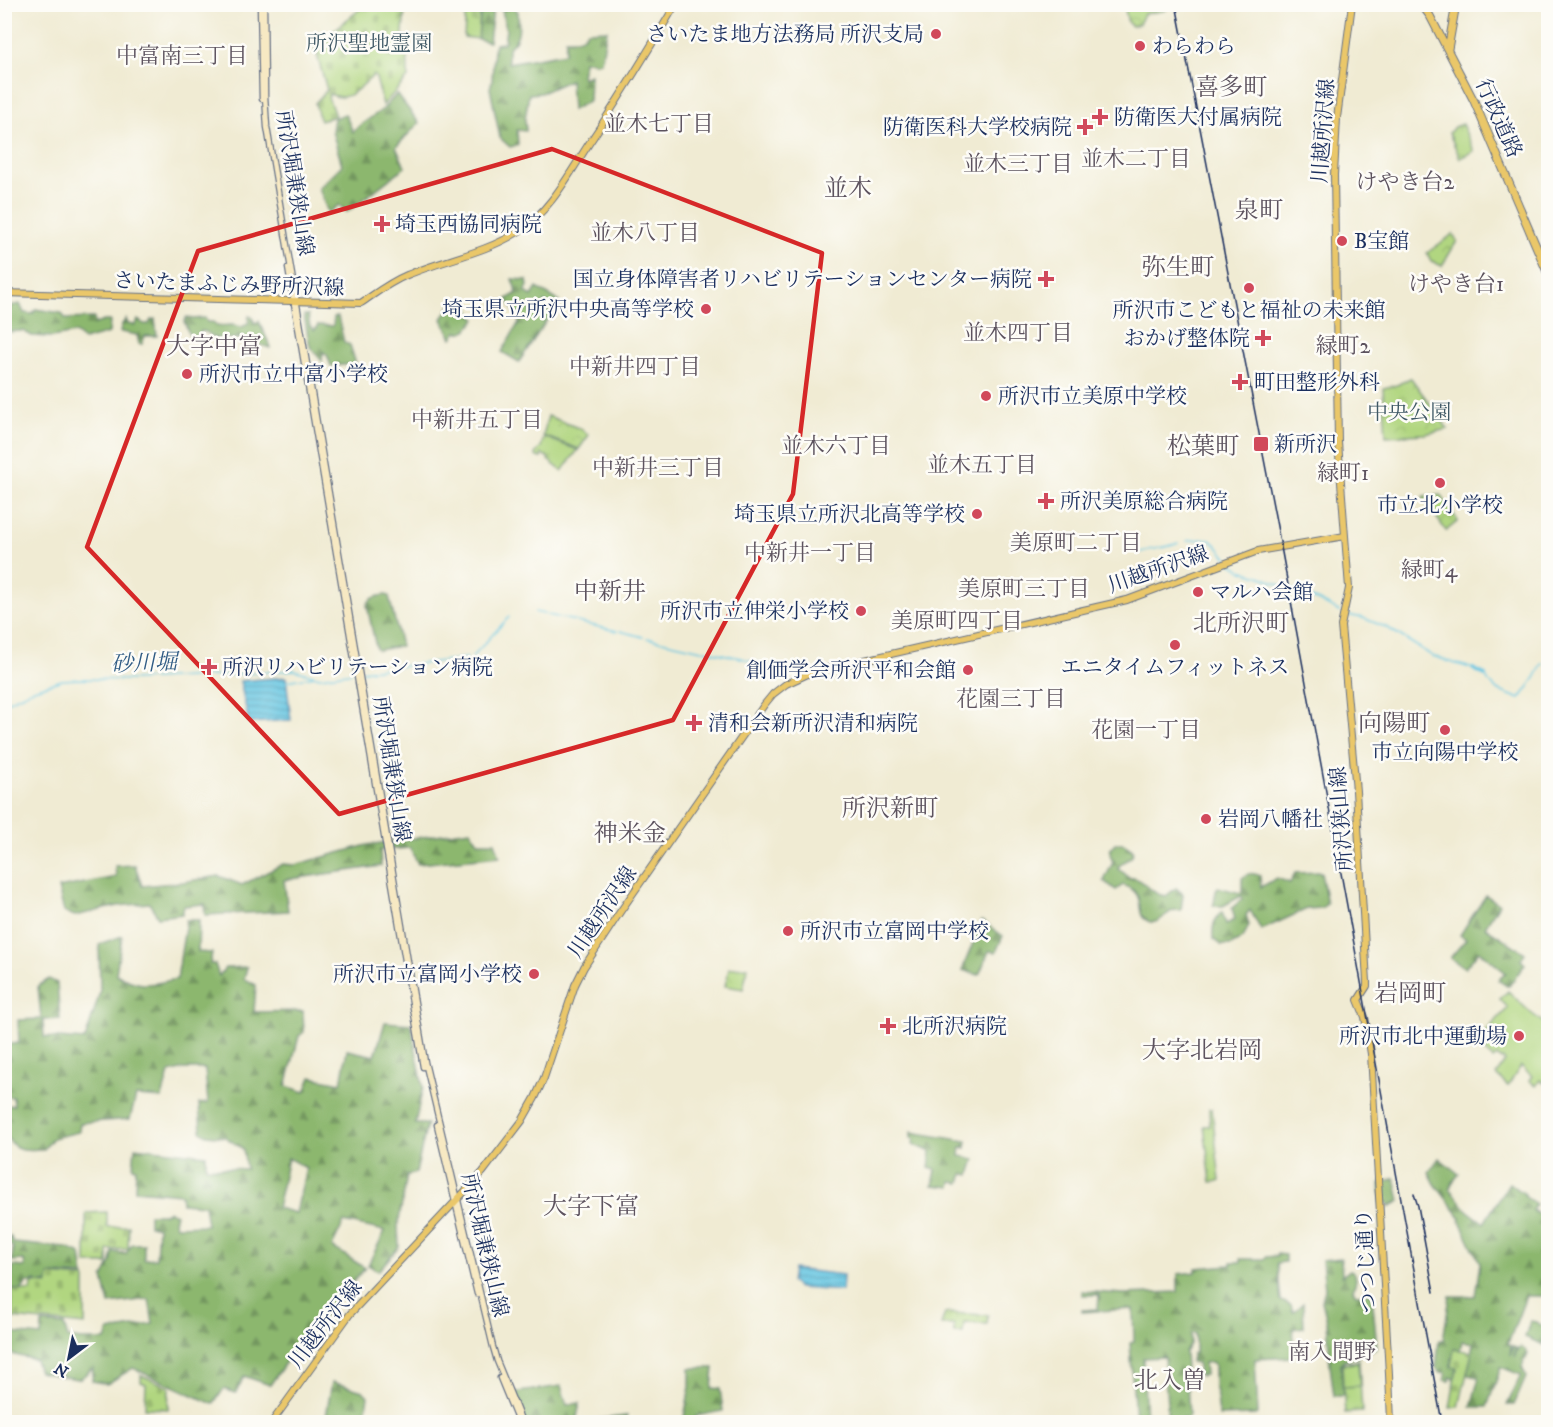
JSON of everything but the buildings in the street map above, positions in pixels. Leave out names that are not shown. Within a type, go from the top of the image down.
[{"type":"highway","name":"行政道路","points":[[1421,4],[1449,49],[1497,152],[1548,274]]},
{"type":"highway","points":[[1449,49],[1456,4]]},
{"type":"highway","points":[[1441,35],[1444,37],[1451,34]]},
{"type":"main road","name":"所沢堀兼狭山線","points":[[262,4],[267,127],[425,1062],[456,1201],[497,1361],[520,1422]]},
{"type":"main road","name":"さいたまふじみ野所沢線","points":[[4,293],[361,303],[399,278],[513,235],[545,209],[621,95],[676,4]]},
{"type":"main road","name":"川越所沢線","points":[[272,1422],[351,1314],[483,1172],[504,1146],[530,1107],[544,1078],[576,985],[587,962],[742,734],[772,694],[790,681],[812,672],[1128,600],[1264,550],[1345,536],[1338,439],[1334,175],[1336,125],[1352,4]]},
{"type":"main road","name":"所沢狭山線","points":[[1345,536],[1348,588],[1341,626],[1358,818],[1367,982],[1358,1000],[1365,1017],[1371,1049],[1374,1097]]},
{"type":"main road","name":"つつじ通り","points":[[1374,1097],[1391,1422]]},
{"type":"highlighted area","points":[[552,149],[822,253],[793,494],[673,720],[339,814],[87,547],[198,251]]},
{"type":"green space","points":[[511,4],[518,12],[519,27],[515,41],[508,48],[508,63],[565,53],[566,39],[581,37],[587,31],[607,30],[601,62],[584,61],[582,78],[590,75],[589,101],[572,110],[570,80],[541,93],[529,94],[525,119],[526,131],[517,130],[518,145],[510,147],[500,138],[490,88],[494,48],[496,44],[504,43],[506,29],[502,10]]},
{"type":"green space","name":"所沢聖地霊園","points":[[365,5],[470,5],[470,8],[480,10],[478,39],[464,37],[466,9],[405,9],[402,44],[407,44],[408,78],[383,105],[374,75],[348,95],[337,97],[330,94],[328,97],[335,116],[320,121],[315,103],[327,90],[316,45]]},
{"type":"green space","points":[[1124,5],[1175,5],[1166,10],[1144,14],[1139,24],[1132,26],[1128,23]]},
{"type":"green space","points":[[481,9],[493,9],[489,42],[478,39]]},
{"type":"green space","points":[[397,94],[419,123],[396,147],[405,167],[347,212],[339,205],[328,213],[319,188],[342,165],[332,131],[334,118],[345,114],[353,132],[383,109]]},
{"type":"green space","points":[[1462,124],[1474,151],[1460,158],[1449,133],[1454,127]]},
{"type":"green space","points":[[1453,234],[1457,241],[1442,266],[1431,261],[1427,253]]},
{"type":"green space","points":[[512,279],[527,280],[528,286],[525,292],[532,296],[537,288],[559,301],[555,308],[544,302],[542,306],[551,314],[519,362],[502,352],[519,322],[507,299],[517,293]]},
{"type":"green space","points":[[463,300],[467,300],[470,311],[476,319],[466,331],[457,332],[452,338],[442,319],[451,305],[462,310]]},
{"type":"green space","points":[[20,304],[24,313],[33,314],[36,309],[61,313],[66,319],[94,318],[95,324],[110,321],[109,333],[84,340],[75,333],[52,337],[32,336],[23,331],[5,332],[5,307]]},
{"type":"green space","points":[[304,315],[308,315],[310,327],[315,330],[318,325],[333,326],[334,317],[338,317],[344,342],[350,345],[356,364],[331,366],[327,355],[323,352],[322,361],[310,347]]},
{"type":"green space","points":[[249,316],[255,324],[259,321],[270,348],[242,339],[215,338],[201,331],[200,335],[190,337],[184,321],[187,317],[205,318],[207,322],[213,322],[217,326],[242,327],[248,324]]},
{"type":"green space","points":[[126,319],[128,324],[135,325],[138,320],[149,324],[155,319],[157,336],[145,336],[142,344],[139,344],[137,335],[120,332]]},
{"type":"green space","name":"中央公園","points":[[1411,378],[1448,429],[1425,434],[1386,436],[1383,388],[1397,385]]},
{"type":"green space","points":[[548,416],[581,429],[589,435],[579,449],[543,436]]},
{"type":"green space","points":[[544,437],[578,450],[562,471],[548,460],[549,458],[542,454],[541,458],[537,457],[535,454],[541,447]]},
{"type":"green space","points":[[1441,495],[1458,521],[1446,531],[1423,498]]},
{"type":"green space","points":[[377,596],[389,596],[401,646],[378,650],[367,605]]},
{"type":"green space","points":[[470,830],[478,842],[495,842],[500,856],[418,864],[410,848],[380,850],[381,866],[284,880],[288,911],[205,915],[204,904],[184,906],[182,914],[158,917],[149,903],[118,906],[75,916],[64,912],[58,888],[116,877],[115,866],[135,865],[142,886],[219,876],[242,885],[283,864],[295,865],[367,845]]},
{"type":"green space","points":[[1115,843],[1122,843],[1133,850],[1132,856],[1118,869],[1129,878],[1139,880],[1160,895],[1166,896],[1176,888],[1183,894],[1181,910],[1172,911],[1155,922],[1148,921],[1141,914],[1136,893],[1123,885],[1116,890],[1104,881],[1113,862],[1110,852]]},
{"type":"green space","points":[[1321,872],[1327,904],[1321,908],[1307,909],[1261,930],[1250,910],[1246,915],[1249,925],[1243,938],[1231,945],[1221,945],[1213,939],[1213,928],[1217,917],[1222,912],[1226,924],[1235,920],[1232,908],[1242,899],[1241,896],[1223,906],[1213,906],[1218,887],[1240,893],[1242,878],[1249,874],[1260,876],[1261,887],[1277,878],[1290,883],[1295,873]]},
{"type":"green space","points":[[1486,895],[1499,904],[1485,927],[1525,953],[1521,960],[1525,964],[1509,986],[1498,980],[1506,973],[1479,951],[1465,968],[1450,958],[1466,939],[1460,935]]},
{"type":"green space","points":[[186,920],[199,920],[198,952],[212,953],[210,964],[215,964],[219,976],[225,968],[247,967],[244,979],[256,985],[254,1012],[303,1011],[304,1032],[299,1036],[286,1086],[305,1092],[311,1077],[341,1083],[347,1050],[375,1056],[385,1022],[411,1024],[423,1087],[415,1124],[427,1124],[416,1173],[407,1175],[398,1226],[399,1247],[378,1271],[368,1265],[385,1231],[344,1222],[332,1247],[365,1268],[292,1353],[270,1385],[244,1376],[236,1393],[224,1389],[213,1404],[133,1368],[107,1384],[92,1381],[93,1368],[77,1379],[39,1372],[35,1360],[11,1354],[11,1349],[5,1347],[5,1342],[9,1342],[11,1333],[41,1336],[42,1323],[64,1325],[68,1338],[82,1340],[106,1340],[109,1331],[153,1324],[149,1299],[109,1304],[103,1278],[113,1252],[126,1253],[132,1244],[144,1244],[144,1259],[156,1258],[158,1227],[149,1225],[149,1214],[164,1214],[169,1211],[176,1214],[174,1221],[176,1226],[207,1225],[204,1205],[182,1203],[181,1194],[135,1190],[136,1168],[133,1167],[135,1147],[206,1155],[206,1167],[246,1169],[243,1149],[225,1137],[207,1135],[201,1131],[199,1104],[208,1103],[205,1069],[184,1069],[169,1073],[162,1098],[136,1096],[130,1119],[80,1123],[79,1132],[53,1138],[44,1149],[20,1148],[5,1139],[5,1106],[14,1105],[13,1097],[5,1097],[5,1045],[19,1043],[18,1020],[41,1019],[38,986],[49,979],[57,983],[60,1019],[43,1020],[44,1037],[85,1040],[100,992],[99,944],[122,936],[116,974],[124,979],[146,984],[177,979]],"holes":[[[288,1158],[306,1168],[296,1213],[277,1208]]]},
{"type":"green space","points":[[982,921],[1003,936],[996,952],[989,951],[979,975],[962,970]]},
{"type":"green space","points":[[748,967],[743,989],[725,986],[729,968]]},
{"type":"green space","name":"所沢市北中運動場","points":[[1508,991],[1548,1026],[1548,1086],[1540,1080],[1536,1086],[1529,1080],[1532,1076],[1521,1066],[1508,1086],[1496,1075],[1505,1061],[1497,1056],[1493,1059],[1484,1051],[1494,1041],[1485,1032],[1508,1008],[1500,999]]},
{"type":"green space","points":[[1209,1109],[1212,1109],[1220,1181],[1211,1182],[1204,1126],[1210,1126]]},
{"type":"green space","points":[[911,1132],[967,1141],[966,1148],[961,1147],[960,1156],[975,1159],[970,1175],[963,1174],[960,1183],[952,1182],[951,1187],[933,1185],[936,1170],[929,1168],[931,1152],[913,1144],[914,1139],[911,1138]]},
{"type":"green space","points":[[1439,1158],[1459,1174],[1450,1189],[1467,1210],[1484,1223],[1509,1183],[1536,1204],[1532,1210],[1543,1217],[1548,1211],[1548,1296],[1526,1296],[1508,1344],[1511,1346],[1510,1356],[1513,1347],[1516,1348],[1514,1357],[1518,1348],[1521,1347],[1528,1354],[1522,1367],[1526,1377],[1514,1405],[1507,1405],[1521,1375],[1501,1367],[1487,1407],[1471,1407],[1479,1377],[1467,1375],[1473,1343],[1462,1341],[1460,1350],[1454,1349],[1451,1366],[1457,1368],[1455,1378],[1450,1377],[1450,1381],[1445,1380],[1446,1373],[1436,1368],[1439,1340],[1443,1340],[1450,1296],[1475,1296],[1480,1263],[1460,1221],[1461,1218],[1435,1184],[1429,1172]]},
{"type":"green space","points":[[1395,1178],[1400,1201],[1389,1207],[1389,1203],[1381,1203],[1380,1184]]},
{"type":"green space","points":[[107,1212],[107,1227],[129,1226],[128,1249],[108,1250],[108,1264],[86,1264],[86,1213]]},
{"type":"green space","points":[[5,1236],[11,1237],[14,1243],[67,1248],[81,1254],[84,1276],[53,1274],[50,1282],[39,1284],[36,1281],[27,1282],[21,1291],[5,1289],[5,1274],[12,1275],[13,1266],[25,1267],[24,1260],[12,1261],[13,1247],[5,1246]]},
{"type":"green space","points":[[1277,1254],[1285,1255],[1285,1262],[1277,1263],[1281,1301],[1291,1305],[1293,1312],[1303,1303],[1304,1327],[1293,1329],[1295,1351],[1293,1357],[1255,1359],[1258,1415],[1219,1416],[1214,1386],[1214,1364],[1204,1363],[1205,1375],[1201,1376],[1197,1363],[1191,1362],[1192,1354],[1195,1353],[1195,1333],[1191,1334],[1190,1344],[1185,1352],[1189,1415],[1187,1418],[1182,1418],[1181,1422],[1168,1422],[1164,1357],[1143,1358],[1146,1422],[1135,1419],[1130,1343],[1134,1342],[1133,1309],[1082,1312],[1082,1310],[1098,1309],[1099,1295],[1082,1295],[1082,1291],[1123,1294],[1178,1292],[1178,1274],[1196,1272],[1196,1268],[1231,1265],[1231,1262],[1241,1262],[1241,1259],[1265,1259],[1277,1256]]},
{"type":"green space","points":[[1341,1258],[1342,1276],[1350,1270],[1355,1274],[1356,1281],[1353,1290],[1356,1294],[1372,1293],[1377,1348],[1367,1351],[1366,1342],[1358,1342],[1359,1357],[1344,1360],[1341,1363],[1343,1396],[1334,1396],[1327,1321],[1322,1301],[1325,1289],[1322,1260]]},
{"type":"green space","points":[[49,1275],[85,1278],[85,1325],[12,1318],[12,1290],[31,1291],[32,1283],[48,1284]]},
{"type":"green space","points":[[945,1313],[988,1315],[987,1324],[964,1323],[963,1333],[954,1333],[954,1325],[941,1325]]},
{"type":"green space","points":[[1530,1321],[1548,1329],[1544,1345],[1525,1337]]},
{"type":"green space","points":[[1454,1349],[1472,1352],[1459,1407],[1450,1408],[1457,1368],[1451,1367]]},
{"type":"green space","points":[[1359,1361],[1362,1412],[1345,1413],[1341,1363]]},
{"type":"green space","points":[[1358,1363],[1360,1386],[1343,1387],[1342,1364]]},
{"type":"green space","points":[[690,1368],[714,1368],[712,1388],[720,1389],[723,1411],[696,1416],[697,1422],[683,1422],[690,1387]]},
{"type":"green space","points":[[141,1375],[169,1387],[168,1409],[145,1408],[146,1384],[141,1382]]},
{"type":"green space","points":[[332,1382],[363,1391],[368,1396],[364,1422],[325,1422]]},
{"type":"green space","points":[[561,1386],[567,1405],[580,1403],[576,1422],[524,1422],[511,1393]]},
{"type":"green space","points":[[627,1416],[625,1422],[576,1422]]},
{"type":"water","points":[[286,677],[291,720],[249,723],[240,681]]},
{"type":"water","points":[[793,1269],[843,1275],[842,1291],[798,1288],[791,1282]]},
{"type":"waterway","name":"砂川堀","points":[[1187,541],[1208,539],[1219,547],[1228,559]]},
{"type":"waterway","name":"砂川堀","points":[[1138,553],[1178,543]]},
{"type":"waterway","name":"砂川堀","points":[[1231,563],[1243,571],[1285,587]]},
{"type":"waterway","name":"砂川堀","points":[[1292,590],[1340,612]]},
{"type":"waterway","name":"砂川堀","points":[[535,612],[575,621]]},
{"type":"waterway","name":"砂川堀","points":[[1347,615],[1363,618],[1388,628],[1434,657]]},
{"type":"waterway","name":"砂川堀","points":[[472,657],[509,617]]},
{"type":"waterway","name":"砂川堀","points":[[577,622],[617,631]]},
{"type":"waterway","name":"砂川堀","points":[[620,631],[643,637]]},
{"type":"waterway","name":"砂川堀","points":[[647,638],[660,641]]},
{"type":"waterway","name":"砂川堀","points":[[662,641],[702,650]]},
{"type":"waterway","name":"砂川堀","points":[[704,650],[745,659]]},
{"type":"waterway","name":"砂川堀","points":[[1436,657],[1445,660]]},
{"type":"waterway","name":"砂川堀","points":[[362,671],[467,658]]},
{"type":"waterway","name":"砂川堀","points":[[747,660],[777,667]]},
{"type":"waterway","name":"砂川堀","points":[[1446,661],[1471,668]]},
{"type":"waterway","name":"砂川堀","points":[[1491,684],[1497,690],[1520,699],[1543,663]]},
{"type":"waterway","name":"砂川堀","points":[[778,667],[787,669]]},
{"type":"waterway","name":"砂川堀","points":[[1473,669],[1485,675]]},
{"type":"waterway","name":"砂川堀","points":[[4,703],[34,689],[62,680],[134,680],[294,670],[320,677],[354,672]]},
{"type":"waterway","points":[[285,683],[315,676]]},
{"type":"waterway","name":"砂川堀","points":[[1486,677],[1489,682]]},
{"type":"railway","points":[[1176,4],[1281,547],[1442,1422]]},
{"type":"railway","points":[[1414,1194],[1434,1292]]},
{"type":"place","name":"さいたま地方法務局 所沢支局","points":[[936,34]]},
{"type":"place","name":"わらわら","points":[[1140,46]]},
{"type":"place","name":"防衛医大付属病院","points":[[1100,117]]},
{"type":"place","name":"防衛医科大学校病院","points":[[1085,127]]},
{"type":"place","name":"埼玉西協同病院","points":[[382,224]]},
{"type":"place","name":"B宝館","points":[[1342,241]]},
{"type":"place","name":"国立身体障害者リハビリテーションセンター病院","points":[[1046,279]]},
{"type":"place","name":"所沢市こどもと福祉の未来館","points":[[1249,288]]},
{"type":"place","name":"埼玉県立所沢中央高等学校","points":[[706,309]]},
{"type":"place","name":"おかげ整体院","points":[[1263,338]]},
{"type":"place","name":"所沢市立中富小学校","points":[[187,374]]},
{"type":"place","name":"町田整形外科","points":[[1240,382]]},
{"type":"place","name":"所沢市立美原中学校","points":[[986,396]]},
{"type":"place","name":"新所沢","points":[[1261,444]]},
{"type":"place","name":"市立北小学校","points":[[1440,483]]},
{"type":"place","name":"所沢美原総合病院","points":[[1046,501]]},
{"type":"place","name":"埼玉県立所沢北高等学校","points":[[977,514]]},
{"type":"place","name":"マルハ会館","points":[[1198,592]]},
{"type":"place","name":"所沢市立伸栄小学校","points":[[861,611]]},
{"type":"place","name":"エニタイムフィットネス","points":[[1175,645]]},
{"type":"place","name":"所沢リハビリテーション病院","points":[[209,667]]},
{"type":"place","name":"創価学会所沢平和会館","points":[[968,670]]},
{"type":"place","name":"清和会新所沢清和病院","points":[[694,723]]},
{"type":"place","name":"市立向陽中学校","points":[[1445,730]]},
{"type":"place","name":"岩岡八幡社","points":[[1206,819]]},
{"type":"place","name":"所沢市立富岡中学校","points":[[788,931]]},
{"type":"place","name":"所沢市立富岡小学校","points":[[534,974]]},
{"type":"place","name":"北所沢病院","points":[[888,1026]]},
{"type":"place","name":"所沢市北中運動場","points":[[1519,1036]]},
{"type":"district","name":"中富南三丁目","points":[[182,55]]},
{"type":"district","name":"喜多町","points":[[1231,87]]},
{"type":"district","name":"並木七丁目","points":[[659,123]]},
{"type":"district","name":"並木二丁目","points":[[1136,158]]},
{"type":"district","name":"並木三丁目","points":[[1018,163]]},
{"type":"district","name":"けやき台2","points":[[1405,181]]},
{"type":"district","name":"並木","points":[[848,188]]},
{"type":"district","name":"泉町","points":[[1259,210]]},
{"type":"district","name":"並木八丁目","points":[[645,232]]},
{"type":"district","name":"弥生町","points":[[1178,267]]},
{"type":"district","name":"けやき台1","points":[[1456,283]]},
{"type":"district","name":"並木四丁目","points":[[1018,332]]},
{"type":"district","name":"緑町2","points":[[1343,345]]},
{"type":"district","name":"大字中富","points":[[214,346]]},
{"type":"district","name":"中新井四丁目","points":[[635,366]]},
{"type":"district","name":"中新井五丁目","points":[[477,419]]},
{"type":"district","name":"並木六丁目","points":[[836,445]]},
{"type":"district","name":"松葉町","points":[[1203,446]]},
{"type":"district","name":"並木五丁目","points":[[982,464]]},
{"type":"district","name":"中新井三丁目","points":[[658,467]]},
{"type":"district","name":"緑町1","points":[[1343,472]]},
{"type":"district","name":"美原町二丁目","points":[[1076,542]]},
{"type":"district","name":"中新井一丁目","points":[[810,552]]},
{"type":"district","name":"緑町4","points":[[1429,569]]},
{"type":"district","name":"美原町三丁目","points":[[1024,588]]},
{"type":"district","name":"中新井","points":[[610,591]]},
{"type":"district","name":"美原町四丁目","points":[[957,620]]},
{"type":"district","name":"北所沢町","points":[[1241,623]]},
{"type":"district","name":"花園三丁目","points":[[1011,698]]},
{"type":"district","name":"向陽町","points":[[1394,723]]},
{"type":"district","name":"花園一丁目","points":[[1146,729]]},
{"type":"district","name":"所沢新町","points":[[890,808]]},
{"type":"district","name":"神米金","points":[[630,833]]},
{"type":"district","name":"岩岡町","points":[[1410,993]]},
{"type":"district","name":"大字北岩岡","points":[[1202,1050]]},
{"type":"district","name":"大字下富","points":[[591,1206]]},
{"type":"district","name":"南入間野","points":[[1332,1351]]},
{"type":"district","name":"北入曽","points":[[1170,1380]]}]
